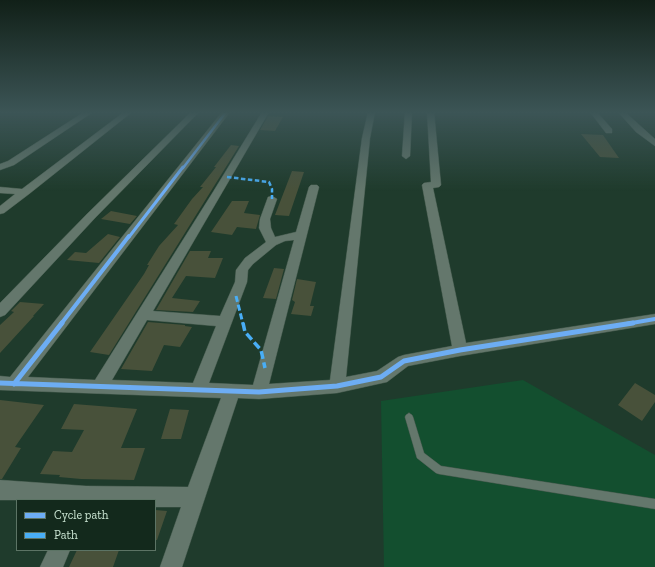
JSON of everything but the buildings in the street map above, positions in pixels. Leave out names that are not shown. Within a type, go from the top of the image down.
[{"type":"street","points":[[0,167],[11,163],[49,138]]},
{"type":"street","points":[[0,212],[94,138]]},
{"type":"street","points":[[0,312],[91,216],[169,138]]},
{"type":"street","points":[[7,383],[205,138]]},
{"type":"street","points":[[99,387],[249,138]]},
{"type":"street","points":[[337,386],[366,138]]},
{"type":"street","points":[[406,156],[407,138]]},
{"type":"street","points":[[432,138],[436,185],[427,185],[460,350]]},
{"type":"street","points":[[259,392],[314,187]]},
{"type":"street","points":[[0,190],[25,192]]},
{"type":"street","points":[[272,199],[265,219],[265,228],[272,243]]},
{"type":"street","points":[[198,390],[241,282],[242,270],[249,261],[272,243],[282,238],[301,235]]},
{"type":"street","points":[[143,315],[225,322]]},
{"type":"street","points":[[7,383],[259,392],[337,386],[381,377],[404,361],[460,350],[655,319]]},
{"type":"street","points":[[171,567],[232,391]]},
{"type":"street","points":[[0,490],[85,498],[194,497]]},
{"type":"street","points":[[51,567],[59,551]]},
{"type":"lane","points":[[409,417],[420,455],[439,470],[655,504]]},
{"type":"shaded area","points":[[523,380],[655,455],[655,567],[384,567],[381,401]]},
{"type":"marked path","points":[[227,177],[269,182],[272,189],[272,199]]},
{"type":"marked path","points":[[236,296],[245,332],[261,350],[265,368]]},
{"type":"cycle path","points":[[14,384],[205,138]]},
{"type":"cycle path","points":[[0,383],[259,392],[337,386],[381,377],[404,361],[460,350],[655,319]]}]
